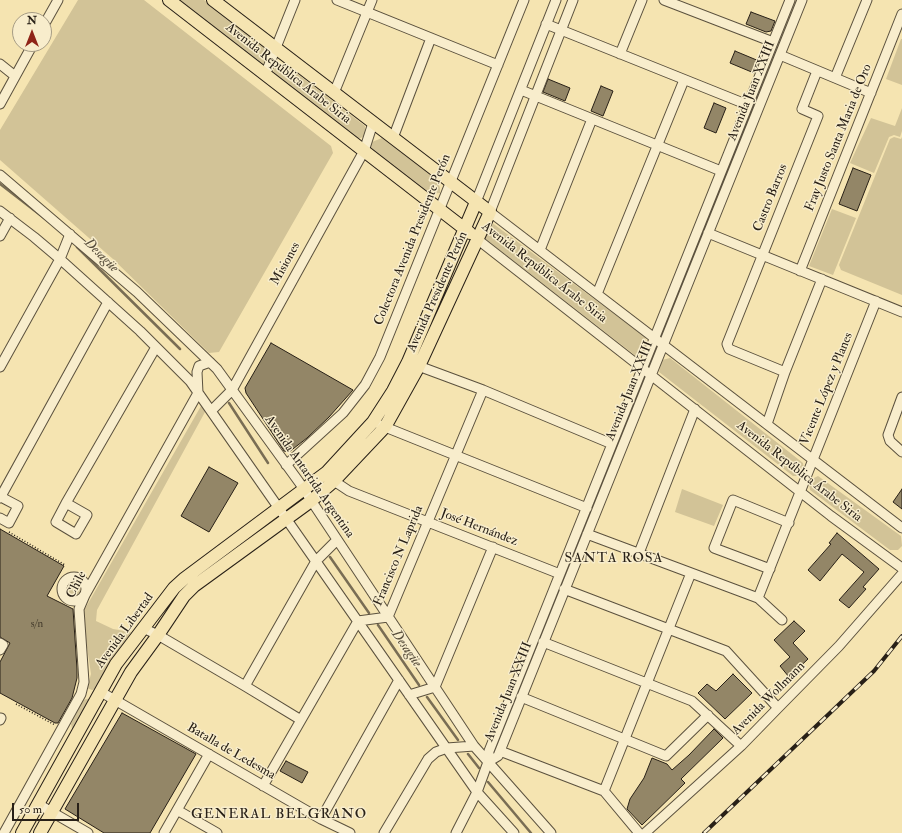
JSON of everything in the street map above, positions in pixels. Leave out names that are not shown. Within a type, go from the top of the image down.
[{"type":"main road","name":"Avenida República Árabe Siria","points":[[169,0],[477,239]]},
{"type":"main road","name":"Avenida República Árabe Siria","points":[[218,2],[490,212]]},
{"type":"main road","name":"Avenida Presidente Perón","points":[[311,501],[373,422],[392,391],[414,364],[476,202]]},
{"type":"main road","name":"Avenida Presidente Perón","points":[[304,490],[330,476],[385,427],[414,364],[490,212]]},
{"type":"main road","name":"Avenida Libertad","points":[[22,833],[116,664],[174,588],[185,578],[304,490]]},
{"type":"main road","points":[[40,833],[131,672],[184,596],[194,586],[311,501]]},
{"type":"street","points":[[51,12],[58,0]]},
{"type":"street","points":[[265,75],[295,0]]},
{"type":"street","points":[[337,0],[498,65]]},
{"type":"street","points":[[334,93],[372,0]]},
{"type":"street","name":"Colectora Avenida Presidente Perón","points":[[286,465],[343,413],[365,385],[380,357],[524,0]]},
{"type":"street","name":"Avenida Presidente Perón","points":[[476,202],[556,0]]},
{"type":"street","name":"Avenida Presidente Perón","points":[[490,212],[573,0]]},
{"type":"street","points":[[620,54],[642,0]]},
{"type":"street","points":[[664,0],[773,42]]},
{"type":"street","name":"Avenida Juan XXIII","points":[[488,762],[489,751],[790,0]]},
{"type":"street","name":"Avenida Juan XXIII","points":[[488,762],[498,756],[802,0]]},
{"type":"street","points":[[834,78],[867,0]]},
{"type":"street","name":"Fray Justo Santa Maria de Oro","points":[[800,271],[902,14]]},
{"type":"street","points":[[546,24],[748,106]]},
{"type":"street","points":[[393,138],[431,38]]},
{"type":"street","points":[[0,104],[28,52]]},
{"type":"street","points":[[780,55],[871,93]]},
{"type":"street","points":[[0,64],[15,76]]},
{"type":"street","name":"Castro Barros","points":[[785,372],[729,349],[727,344],[818,116],[802,109],[816,71]]},
{"type":"street","points":[[597,294],[684,80]]},
{"type":"street","points":[[521,90],[722,171]]},
{"type":"street","points":[[540,250],[592,119]]},
{"type":"street","name":"Misiones","points":[[211,411],[232,390],[364,151],[373,123]]},
{"type":"street","name":"Avenida Antartida Argentina","points":[[0,174],[137,292],[217,369],[304,490],[474,746],[551,833]]},
{"type":"street","points":[[0,211],[60,259],[156,347],[190,381],[477,792],[514,833]]},
{"type":"street","name":"Avenida República Árabe Siria","points":[[490,212],[902,528]]},
{"type":"street","points":[[0,236],[10,218]]},
{"type":"street","points":[[708,232],[902,312]]},
{"type":"street","points":[[0,367],[60,259],[70,234]]},
{"type":"street","name":"Avenida República Árabe Siria","points":[[477,239],[831,516],[902,568]]},
{"type":"street","points":[[767,424],[785,372],[822,279]]},
{"type":"street","points":[[0,518],[9,523],[18,506],[0,498],[108,302]]},
{"type":"street","name":"Vicente López y Planes","points":[[758,598],[876,302]]},
{"type":"street","points":[[66,503],[87,515],[76,534],[56,522],[66,503],[156,347]]},
{"type":"street","points":[[198,393],[197,372],[200,366],[210,362]]},
{"type":"street","points":[[414,364],[483,390],[612,444]]},
{"type":"street","name":"Francisco N Laprida","points":[[358,621],[388,617],[483,390]]},
{"type":"street","name":"Chile","points":[[4,833],[81,694],[84,682],[79,609],[85,595],[198,393]]},
{"type":"street","points":[[902,397],[888,435],[890,441],[902,452]]},
{"type":"street","points":[[640,553],[695,409]]},
{"type":"street","points":[[373,422],[587,508]]},
{"type":"street","name":"José Hernández","points":[[330,476],[349,491],[560,574]]},
{"type":"street","points":[[770,569],[714,548],[733,500],[789,523]]},
{"type":"street","points":[[587,534],[758,598],[782,620]]},
{"type":"street","points":[[246,686],[316,561],[337,540]]},
{"type":"street","points":[[409,695],[435,687],[493,547]]},
{"type":"street","points":[[604,791],[691,573]]},
{"type":"street","name":"Avenida Wollmann","points":[[645,833],[741,746],[839,646],[902,574]]},
{"type":"street","points":[[564,589],[726,651],[778,708]]},
{"type":"street","points":[[263,786],[358,621]]},
{"type":"street","points":[[143,628],[158,635],[246,686],[301,720]]},
{"type":"street","points":[[543,642],[692,701],[741,746]]},
{"type":"street","points":[[0,644],[3,645],[0,650]]},
{"type":"street","points":[[321,819],[398,680]]},
{"type":"street","name":"Batalla de Ledesma","points":[[101,692],[321,819],[350,833]]},
{"type":"street","points":[[521,697],[666,756],[708,716]]},
{"type":"street","points":[[384,833],[428,759],[436,752],[447,748],[474,746]]},
{"type":"street","points":[[500,751],[604,791],[640,833]]},
{"type":"street","points":[[164,833],[209,754]]},
{"type":"street","points":[[456,833],[477,792],[488,762]]},
{"type":"street","points":[[38,804],[88,833]]},
{"type":"street","points":[[177,810],[217,833]]},
{"type":"path","points":[[6,531],[65,565]]},
{"type":"path","points":[[16,704],[62,729]]},
{"type":"shaded area","points":[[78,0],[144,0],[331,146],[333,153],[219,352],[209,353],[113,259],[0,160],[0,130],[47,52],[52,52],[52,43]]},
{"type":"shaded area","points":[[173,0],[204,0],[267,48],[269,54],[267,61],[263,65],[257,64]]},
{"type":"shaded area","points":[[902,39],[902,85],[886,79]]},
{"type":"shaded area","points":[[279,64],[286,65],[365,126],[365,136],[356,140],[276,79],[273,72],[275,67]]},
{"type":"shaded area","points":[[902,108],[902,131],[900,137],[894,135],[889,137],[874,173],[850,163],[871,118],[895,126]]},
{"type":"shaded area","points":[[894,137],[901,139],[902,137],[902,295],[841,270],[839,265],[890,139]]},
{"type":"shaded area","points":[[382,138],[437,180],[440,193],[429,194],[371,152],[370,147],[372,142]]},
{"type":"shaded area","points":[[832,209],[856,218],[833,275],[809,266]]},
{"type":"shaded area","points":[[491,222],[645,337],[647,347],[644,354],[636,356],[483,237]]},
{"type":"shaded area","points":[[670,358],[803,463],[804,471],[799,476],[793,476],[659,372],[662,360]]},
{"type":"shaded area","points":[[201,406],[204,407],[205,412],[97,610],[96,621],[113,629],[131,632],[99,688],[92,690],[87,688],[91,674],[82,614]]},
{"type":"shaded area","points":[[818,476],[901,536],[902,546],[898,550],[890,550],[810,490],[809,483],[812,479]]},
{"type":"shaded area","points":[[682,489],[723,505],[714,526],[675,512]]},
{"type":"shaded area","points":[[70,582],[76,582],[80,586],[80,592],[76,596],[70,596],[66,592],[66,586]]},
{"type":"shaded area","points":[[91,698],[73,733],[71,724],[83,700]]},
{"type":"building","points":[[751,12],[775,21],[771,31],[766,32],[746,24]]},
{"type":"building","points":[[735,51],[759,61],[754,73],[730,63]]},
{"type":"building","points":[[548,79],[570,88],[565,101],[543,92]]},
{"type":"building","points":[[601,86],[613,91],[603,116],[591,111]]},
{"type":"building","points":[[714,103],[726,108],[716,133],[704,128]]},
{"type":"building","points":[[853,168],[871,175],[857,211],[839,204]]},
{"type":"building","points":[[271,343],[353,390],[329,417],[307,438],[289,452],[284,451],[246,393],[245,388]]},
{"type":"building","points":[[209,467],[238,483],[209,532],[181,516]]},
{"type":"building","points":[[902,489],[902,509],[893,502]]},
{"type":"building","points":[[0,529],[64,566],[47,596],[73,609],[77,678],[72,698],[58,723],[55,723],[0,693],[0,662],[10,643],[0,637]]},
{"type":"building","points":[[837,533],[879,569],[863,587],[866,589],[849,608],[839,600],[864,572],[842,554],[820,581],[808,570],[831,544],[829,543]]},
{"type":"building","points":[[794,621],[805,631],[793,643],[808,659],[789,677],[780,666],[790,657],[774,640]]},
{"type":"building","points":[[733,674],[752,693],[725,719],[698,693],[707,684],[716,691]]},
{"type":"building","points":[[122,713],[196,754],[150,833],[104,833],[65,809]]},
{"type":"building","points":[[714,729],[723,738],[681,779],[685,783],[642,825],[627,809],[630,799],[644,778],[652,758],[667,764],[672,770]]},
{"type":"building","points":[[286,761],[308,772],[302,783],[280,771]]},
{"type":"waterway","name":"Desagüe","points":[[0,184],[48,221]]},
{"type":"waterway","name":"Desagüe","points":[[77,247],[180,349]]},
{"type":"waterway","name":"Desagüe","points":[[229,403],[268,463]]},
{"type":"waterway","name":"Desagüe","points":[[330,557],[369,613]]},
{"type":"waterway","name":"Desagüe","points":[[378,625],[419,685]]},
{"type":"waterway","name":"Desagüe","points":[[427,697],[458,740]]},
{"type":"waterway","name":"Desagüe","points":[[468,754],[479,768]]},
{"type":"waterway","name":"Desagüe","points":[[488,782],[531,833]]},
{"type":"railway","points":[[704,833],[874,671],[902,636]]},
{"type":"district","name":"SANTA ROSA","points":[[614,559]]},
{"type":"district","name":"GENERAL BELGRANO","points":[[279,815]]}]
